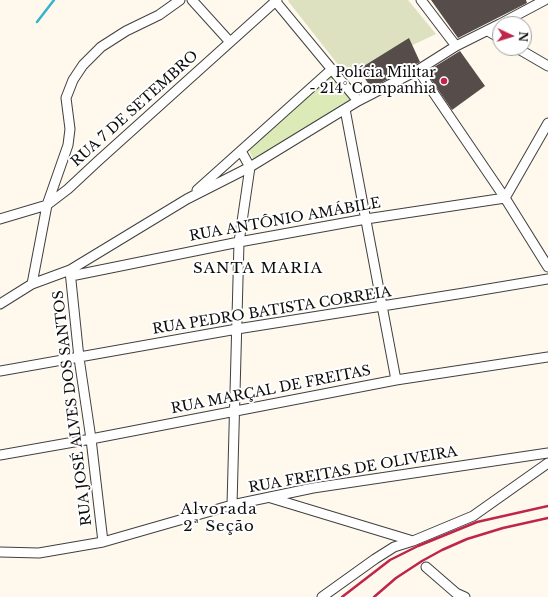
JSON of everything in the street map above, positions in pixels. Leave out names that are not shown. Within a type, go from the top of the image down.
[{"type":"street","points":[[32,284],[47,205],[68,145],[70,129],[66,98],[73,80],[83,65],[101,47],[126,31],[159,15],[180,0]]},
{"type":"street","points":[[192,0],[230,42]]},
{"type":"street","points":[[421,0],[456,46]]},
{"type":"street","points":[[515,16],[545,0]]},
{"type":"street","points":[[277,1],[358,101]]},
{"type":"street","name":"RUA 7 DE SETEMBRO","points":[[0,219],[47,205],[68,189],[98,160],[277,1]]},
{"type":"street","points":[[0,304],[32,284],[70,273],[187,199],[250,167],[358,101],[418,70],[456,46],[492,29]]},
{"type":"street","points":[[488,31],[492,33]]},
{"type":"street","points":[[531,56],[548,66]]},
{"type":"street","points":[[187,199],[332,69]]},
{"type":"street","points":[[418,70],[505,198],[548,267]]},
{"type":"street","points":[[345,109],[396,380]]},
{"type":"street","points":[[505,198],[548,123]]},
{"type":"street","points":[[232,505],[239,242],[250,167],[241,151]]},
{"type":"street","name":"RUA ANTÔNIO AMÁBILE","points":[[70,273],[366,220],[505,198]]},
{"type":"street","name":"RUA JOSÉ ALVES DOS SANTOS","points":[[70,273],[79,358],[104,542]]},
{"type":"street","name":"RUA PEDRO BATISTA CORREIA","points":[[0,371],[237,329],[548,278]]},
{"type":"street","name":"RUA MARÇAL DE FREITAS","points":[[0,455],[91,439],[396,380],[548,357]]},
{"type":"street","name":"RUA FREITAS DE OLIVEIRA","points":[[0,552],[39,553],[104,542],[232,505],[312,488],[548,453]]},
{"type":"street","points":[[322,597],[394,547],[413,541],[473,516],[548,463]]},
{"type":"street","points":[[269,497],[413,541]]},
{"type":"street","points":[[426,567],[456,593],[465,597]]},
{"type":"green space","points":[[408,0],[436,34],[347,76],[288,1]]},
{"type":"green space","points":[[332,74],[354,100],[254,161],[249,150]]},
{"type":"building","points":[[431,0],[526,0],[527,3],[501,16],[492,16],[492,21],[458,38]]},
{"type":"building","points":[[409,38],[420,62],[371,88],[359,69]]},
{"type":"building","points":[[460,51],[485,86],[452,110],[426,72]]},
{"type":"waterway","points":[[37,22],[54,0]]},
{"type":"railway","points":[[342,597],[390,560],[418,546],[477,522],[548,506]]},
{"type":"railway","points":[[374,597],[396,578],[442,550],[467,539],[503,528],[548,518]]},
{"type":"place","name":"Polícia Militar - 214° Companhia","points":[[444,81]]},
{"type":"district","name":"SANTA MARIA","points":[[258,269]]},
{"type":"district","name":"Alvorada 2ª Seção","points":[[219,518]]}]
